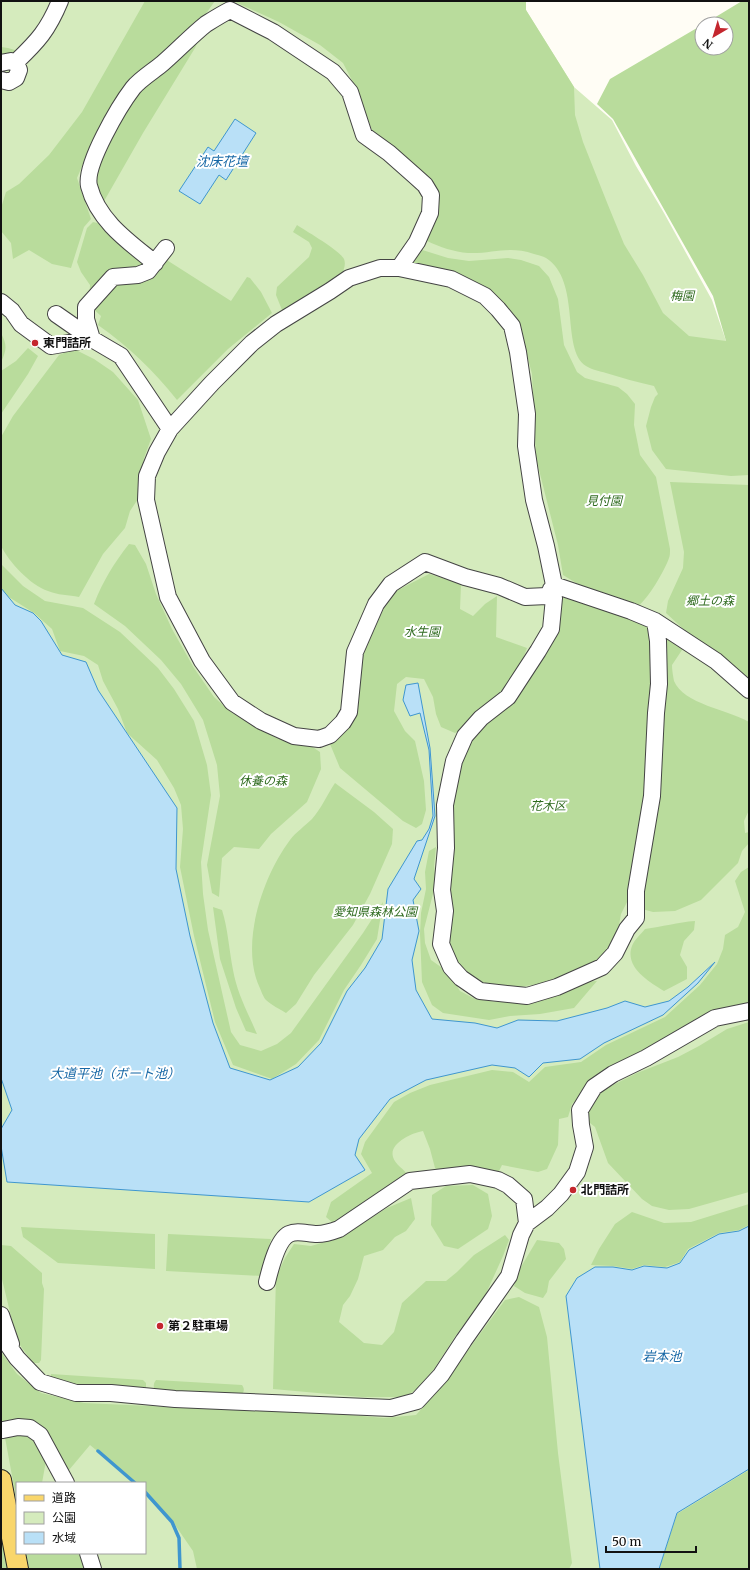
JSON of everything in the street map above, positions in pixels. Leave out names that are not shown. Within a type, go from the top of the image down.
[{"type":"main road","points":[[1,1480],[18,1569]]},
{"type":"lane","points":[[1,80],[9,82],[16,78],[19,70],[8,62],[35,44],[51,23],[60,1]]},
{"type":"lane","points":[[155,263],[122,236],[105,219],[89,186],[89,177],[96,154],[106,131],[134,86],[166,60],[207,23],[230,10],[272,32],[333,72],[350,92],[364,135],[399,162],[425,185],[431,195],[430,213],[417,242],[399,268]]},
{"type":"lane","points":[[92,339],[86,319],[86,307],[113,277],[138,274],[148,271],[166,248]]},
{"type":"lane","points":[[553,587],[547,596],[525,596],[500,586],[465,577],[425,562],[391,584],[376,604],[355,652],[348,712],[343,722],[330,735],[319,739],[294,736],[261,721],[232,702],[202,662],[168,597],[146,500],[148,476],[157,452],[170,429],[252,343],[276,324],[349,278],[380,268],[399,268],[451,279],[485,296],[512,326],[518,352],[527,414],[526,446],[534,500],[546,546],[553,587],[554,598],[551,629],[538,651],[508,697],[482,718],[465,736],[454,761],[445,805],[446,848],[442,890],[445,911],[441,944],[452,967],[461,978],[480,991],[527,996],[557,987],[579,977],[602,966],[615,953],[627,929],[636,918],[636,891],[652,796],[659,684],[658,641],[655,621]]},
{"type":"lane","points":[[1,302],[12,311],[21,324],[51,346],[92,339]]},
{"type":"lane","points":[[56,314],[92,339],[121,356],[170,429]]},
{"type":"lane","points":[[553,587],[631,611],[655,621],[716,661],[749,690]]},
{"type":"lane","points":[[1,1335],[17,1358],[40,1382],[76,1393],[111,1393],[175,1399],[392,1408],[417,1401],[441,1376],[464,1340],[509,1276],[521,1235],[527,1223],[547,1208],[561,1194],[577,1172],[585,1147],[580,1110],[594,1087],[613,1074],[646,1058],[715,1018],[749,1011]]},
{"type":"lane","points":[[267,1282],[270,1267],[277,1249],[288,1235],[294,1233],[328,1233],[339,1229],[410,1181],[470,1174],[498,1180],[508,1185],[524,1199],[527,1223]]},
{"type":"lane","points":[[1,1315],[17,1358]]},
{"type":"lane","points":[[4,1430],[18,1427],[30,1428],[40,1435],[65,1482]]},
{"type":"lane","points":[[88,1554],[93,1569]]},
{"type":"green space","name":"愛知県森林公園","points":[[1,1],[526,1],[526,10],[574,87],[612,120],[636,166],[712,300],[726,341],[749,340],[749,1569],[1,1569]]},
{"type":"green space","points":[[145,1],[215,1],[202,19],[100,128],[77,178],[91,219],[84,227],[71,268],[52,264],[29,250],[13,259],[11,243],[1,231],[1,208],[6,192],[19,184],[49,155],[82,112]]},
{"type":"green space","points":[[233,1],[526,1],[526,10],[574,87],[575,115],[583,142],[624,244],[643,275],[663,313],[689,336],[726,341],[713,296],[613,119],[597,104],[610,79],[694,30],[694,56],[734,56],[734,16],[717,16],[742,1],[749,1],[749,475],[731,476],[666,469],[652,450],[646,426],[651,407],[655,397],[658,394],[654,386],[591,368],[586,366],[578,357],[571,330],[568,298],[564,282],[557,269],[545,257],[516,250],[468,253],[447,249],[427,241],[437,211],[374,135],[355,86],[343,63],[320,45],[279,22]]},
{"type":"green space","points":[[201,35],[195,48],[143,133],[103,203],[95,181],[101,160],[134,91]]},
{"type":"green space","points":[[1,47],[18,51],[14,57],[1,59]]},
{"type":"green space","points":[[93,222],[115,227],[231,301],[247,277],[250,278],[261,292],[272,313],[228,349],[177,400],[140,360],[98,325],[101,316],[89,305],[90,285],[81,272],[77,262],[87,228]]},
{"type":"green space","points":[[297,225],[336,251],[344,259],[345,263],[342,274],[290,308],[282,310],[276,295],[277,287],[309,257],[312,248],[309,242],[293,232]]},
{"type":"green space","name":"見付園","points":[[416,248],[448,258],[469,261],[508,258],[521,260],[539,266],[549,277],[558,299],[564,345],[577,372],[585,378],[618,387],[627,394],[635,404],[634,425],[640,455],[656,477],[670,549],[667,563],[660,577],[651,591],[638,606],[586,589],[563,575],[558,545],[536,458],[532,374],[521,332],[506,306],[482,287],[406,265]]},
{"type":"green space","points":[[1,333],[6,347],[1,362]]},
{"type":"green space","points":[[28,348],[38,356],[28,374],[1,414],[1,371],[16,361]]},
{"type":"green space","points":[[74,349],[94,359],[113,372],[138,400],[151,439],[144,458],[138,499],[130,511],[125,528],[103,554],[79,597],[52,592],[34,584],[15,566],[1,546],[1,437],[13,416],[59,355]]},
{"type":"green space","name":"郷土の森","points":[[670,482],[749,485],[749,680],[717,652],[692,637],[666,613],[668,601],[683,568],[684,552]]},
{"type":"green space","name":"休養の森","points":[[129,544],[135,545],[146,564],[156,594],[172,629],[194,668],[214,697],[232,713],[276,738],[293,744],[311,746],[320,752],[321,769],[307,802],[271,834],[259,849],[234,847],[222,858],[219,897],[212,893],[207,865],[220,796],[217,765],[203,720],[181,684],[161,660],[125,626],[94,604],[109,572]]},
{"type":"green space","points":[[1,564],[23,586],[45,601],[83,608],[120,632],[158,668],[174,689],[194,721],[207,765],[211,795],[201,862],[203,894],[208,930],[231,1032],[240,1045],[261,1051],[277,1044],[291,1033],[363,933],[383,902],[377,939],[344,990],[319,1040],[296,1064],[272,1079],[233,1065],[215,1022],[194,936],[180,867],[183,829],[181,805],[174,788],[157,760],[127,733],[118,709],[103,681],[98,665],[84,656],[60,651],[52,629],[34,613],[1,592]]},
{"type":"green space","name":"水生園","points":[[429,574],[461,584],[460,609],[473,616],[485,604],[497,596],[496,637],[527,648],[519,669],[504,692],[477,710],[465,727],[455,733],[441,727],[436,714],[433,697],[424,679],[406,677],[397,684],[394,711],[405,731],[415,741],[424,781],[426,810],[422,824],[416,828],[403,821],[340,768],[330,744],[336,738],[357,704],[363,655],[383,610],[396,591]]},
{"type":"green space","name":"花木区","points":[[558,595],[603,607],[648,625],[656,683],[649,795],[630,896],[621,914],[617,936],[609,953],[598,964],[545,983],[519,987],[486,984],[465,978],[447,954],[448,804],[467,738],[510,699]]},
{"type":"green space","points":[[662,632],[684,647],[672,665],[674,681],[679,689],[696,701],[749,722],[749,810],[744,821],[745,833],[749,832],[749,843],[742,851],[738,863],[701,900],[675,911],[653,912],[642,909]]},
{"type":"green space","points":[[335,783],[374,812],[393,829],[392,844],[370,894],[353,925],[314,975],[296,1004],[286,1013],[270,1004],[265,999],[254,969],[252,950],[253,930],[257,910],[263,891],[280,855],[292,837],[312,819]]},
{"type":"green space","points":[[436,847],[434,866],[436,882],[424,929],[425,943],[431,960],[448,972],[460,991],[475,999],[497,1002],[530,1002],[582,982],[597,981],[574,1008],[489,1020],[443,1013],[432,1005],[422,982],[420,934],[421,913],[426,889],[425,872],[429,851]]},
{"type":"green space","points":[[749,867],[749,1005],[593,1083],[572,1104],[568,1117],[559,1119],[558,1145],[547,1169],[538,1172],[502,1165],[496,1177],[443,1174],[435,1168],[423,1131],[408,1136],[394,1147],[394,1160],[408,1176],[351,1216],[333,1223],[326,1217],[331,1202],[372,1173],[361,1154],[365,1142],[394,1102],[410,1093],[430,1085],[492,1070],[513,1072],[529,1082],[545,1067],[581,1062],[606,1045],[665,1017],[700,985],[717,964],[723,949],[725,935],[738,927],[745,912],[735,881],[741,872]]},
{"type":"green space","points":[[213,907],[222,910],[237,987],[257,1034],[246,1031],[236,1008],[220,959]]},
{"type":"green space","points":[[695,921],[694,930],[684,941],[680,955],[687,967],[687,979],[664,991],[639,973],[630,954],[632,946],[645,929]]},
{"type":"green space","points":[[749,1022],[749,1192],[689,1209],[669,1210],[652,1206],[642,1199],[608,1163],[595,1127],[585,1119],[597,1093],[637,1073],[678,1057],[727,1029]]},
{"type":"green space","points":[[473,1185],[488,1194],[492,1216],[488,1229],[458,1249],[444,1246],[431,1225],[432,1195],[446,1186]]},
{"type":"green space","points":[[411,1198],[415,1219],[406,1231],[395,1237],[383,1250],[364,1256],[358,1279],[350,1296],[343,1305],[339,1322],[364,1343],[382,1345],[394,1332],[402,1303],[426,1281],[446,1281],[474,1255],[505,1235],[509,1240],[484,1298],[456,1335],[434,1369],[418,1388],[405,1397],[362,1397],[273,1389],[276,1277],[294,1244],[311,1246],[339,1238],[387,1208]]},
{"type":"green space","points":[[749,1204],[749,1225],[739,1230],[719,1233],[688,1249],[680,1262],[665,1267],[644,1265],[632,1269],[591,1265],[615,1224],[632,1212],[664,1223],[691,1222]]},
{"type":"green space","points":[[21,1227],[155,1234],[155,1269],[58,1263],[23,1237]]},
{"type":"green space","points":[[168,1234],[271,1239],[262,1276],[166,1271]]},
{"type":"green space","points":[[537,1240],[559,1243],[564,1249],[566,1259],[549,1281],[547,1292],[543,1298],[525,1293],[514,1286],[518,1272]]},
{"type":"green space","points":[[1,1245],[11,1246],[42,1273],[42,1283],[44,1289],[41,1360],[39,1363],[33,1363],[17,1341],[1,1275]]},
{"type":"green space","points":[[519,1297],[539,1307],[547,1337],[558,1453],[572,1563],[569,1569],[197,1569],[193,1551],[173,1522],[146,1492],[146,1482],[135,1482],[90,1445],[69,1470],[57,1462],[36,1426],[13,1419],[2,1422],[1,1352],[17,1374],[41,1393],[84,1403],[216,1409],[295,1410],[384,1418],[416,1415],[441,1387],[505,1300]]},
{"type":"green space","points":[[51,1374],[143,1380],[146,1383],[146,1389],[73,1388],[50,1379]]},
{"type":"green space","points":[[156,1380],[242,1385],[244,1390],[241,1396],[156,1392],[154,1389],[154,1383]]},
{"type":"green space","points":[[29,1430],[47,1455],[42,1482],[16,1482],[16,1498],[4,1432]]},
{"type":"green space","points":[[749,1470],[749,1569],[659,1569],[677,1514]]},
{"type":"green space","points":[[1,1535],[8,1569],[1,1569]]},
{"type":"green space","points":[[26,1554],[81,1554],[84,1569],[29,1569]]},
{"type":"water","name":"沈床花壇","points":[[235,119],[256,133],[226,180],[219,175],[200,204],[179,191],[208,147],[214,151]]},
{"type":"water","name":"大道平池（ボート池）","points":[[1,588],[15,605],[33,613],[41,621],[62,655],[86,662],[98,690],[177,808],[176,869],[190,936],[213,1023],[230,1068],[270,1080],[298,1067],[321,1043],[347,991],[365,968],[382,939],[388,889],[417,841],[422,840],[429,829],[433,816],[429,750],[420,713],[410,716],[403,700],[406,685],[418,683],[430,748],[435,816],[414,879],[421,889],[413,900],[419,931],[412,960],[416,990],[432,1019],[475,1023],[497,1028],[518,1020],[557,1021],[607,1008],[625,1001],[645,1007],[669,1001],[688,987],[715,962],[698,983],[663,1015],[604,1043],[580,1059],[543,1063],[529,1077],[515,1068],[492,1065],[426,1080],[390,1099],[359,1139],[355,1155],[365,1170],[309,1202],[7,1182],[1,1146],[1,1129],[12,1110],[1,1078]]},
{"type":"water","name":"岩本池","points":[[749,1226],[749,1469],[677,1513],[659,1569],[600,1569],[566,1296],[577,1278],[595,1267],[613,1267],[632,1270],[644,1266],[667,1268],[680,1263],[689,1250],[719,1234],[739,1231]]},
{"type":"waterway","points":[[98,1451],[134,1482]]},
{"type":"waterway","points":[[146,1493],[172,1522],[179,1538],[180,1569]]},
{"type":"place","name":"東門詰所","points":[[35,343]]},
{"type":"place","name":"北門詰所","points":[[573,1190]]},
{"type":"place","name":"第２駐車場","points":[[160,1326]]},
{"type":"park label","name":"梅園","points":[[682,296]]}]
